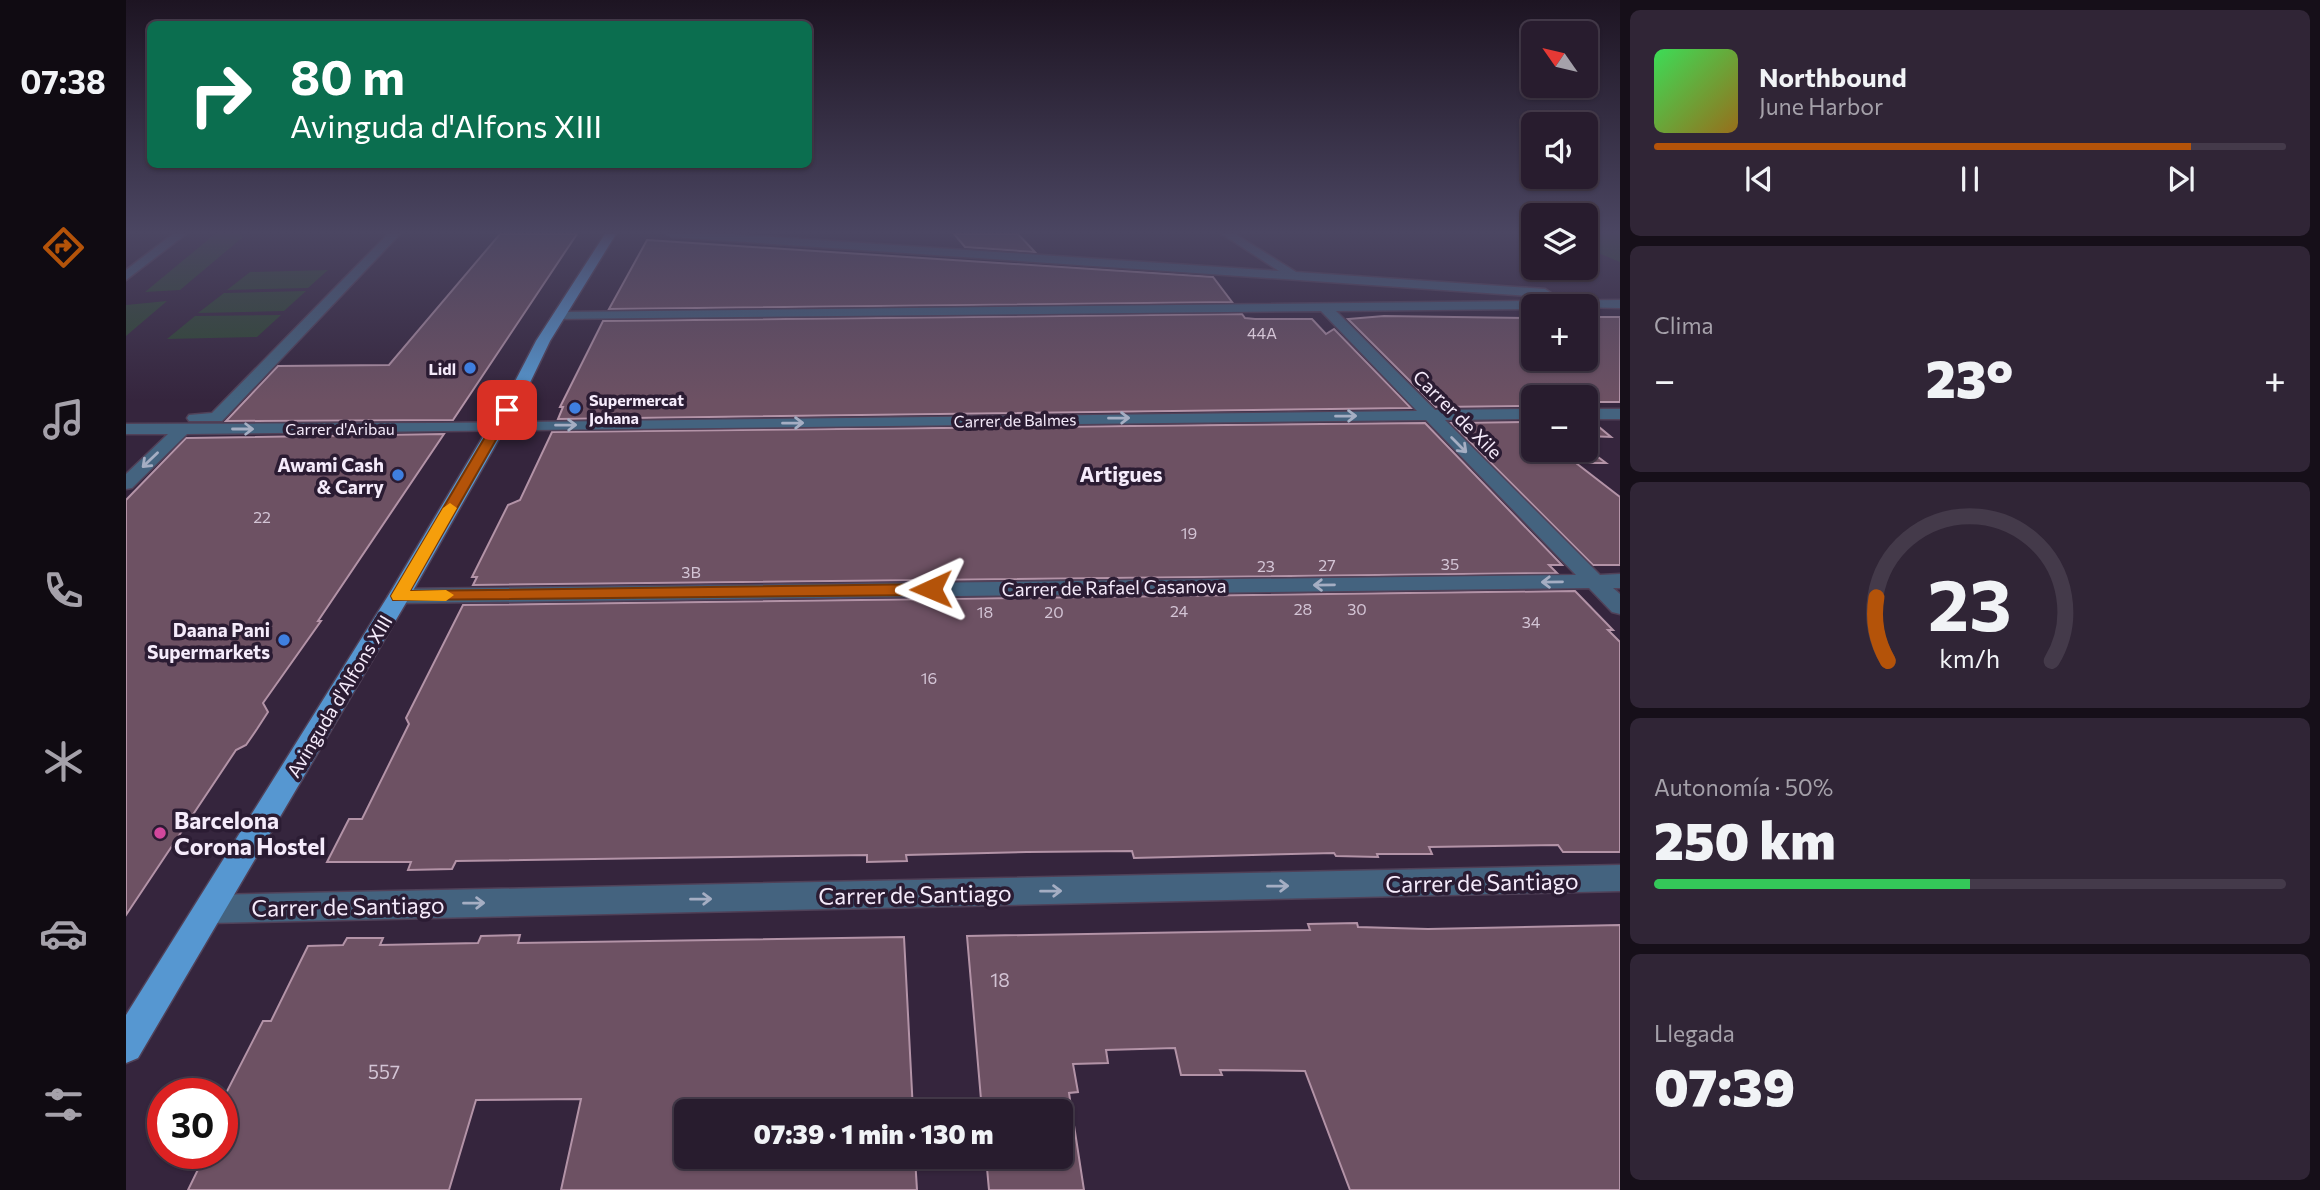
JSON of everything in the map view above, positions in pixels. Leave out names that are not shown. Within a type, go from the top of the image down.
[{"type":"main road","name":"Avinguda d'Alfons XIII","points":[[126,1045],[399,596],[498,426],[543,341],[576,290]]},
{"type":"street","points":[[126,419],[216,418],[341,290]]},
{"type":"street","points":[[1227,296],[1235,306],[1550,304],[1555,301],[1537,294],[1468,290]]},
{"type":"street","points":[[1486,290],[1620,299]]},
{"type":"street","points":[[1580,291],[1620,299]]},
{"type":"street","points":[[560,316],[1326,309],[1620,299]]},
{"type":"street","name":"Carrer de Xile","points":[[1326,309],[1620,607]]},
{"type":"street","name":"Carrer de Balmes","points":[[498,426],[1521,414]]},
{"type":"street","points":[[1598,414],[1620,414]]},
{"type":"street","name":"Carrer d'Aribau","points":[[126,429],[177,433],[498,426]]},
{"type":"street","points":[[126,484],[177,433]]},
{"type":"street","name":"Carrer de Rafael Casanova","points":[[399,596],[1620,581]]},
{"type":"street","name":"Carrer de Santiago","points":[[209,909],[1620,878]]},
{"type":"green space","points":[[148,290],[181,290],[180,290],[145,292]]},
{"type":"green space","points":[[306,291],[284,311],[198,313],[224,293]]},
{"type":"green space","points":[[167,301],[126,336],[126,305]]},
{"type":"green space","points":[[281,315],[257,337],[167,339],[195,316]]},
{"type":"building","points":[[453,290],[540,290],[453,420],[226,421],[278,366],[389,365]]},
{"type":"building","points":[[620,290],[1223,290],[1232,302],[609,309]]},
{"type":"building","points":[[1242,314],[1245,318],[1255,319],[1312,319],[1326,334],[1334,329],[1411,408],[558,419],[563,407],[560,407],[603,321]]},
{"type":"building","points":[[1384,316],[1521,318],[1521,371],[1598,371],[1598,317],[1620,317],[1620,402],[1598,402],[1598,385],[1521,385],[1521,406],[1436,407],[1348,319]]},
{"type":"building","points":[[1521,422],[1521,462],[1598,462],[1598,457],[1606,463],[1576,463],[1620,497],[1620,565],[1593,565],[1451,423]]},
{"type":"building","points":[[1425,423],[1562,565],[1549,565],[1557,573],[473,585],[477,577],[472,577],[508,505],[520,500],[552,432]]},
{"type":"building","points":[[1598,426],[1611,437],[1598,436]]},
{"type":"building","points":[[444,434],[318,621],[321,621],[263,703],[268,712],[257,729],[246,745],[236,750],[126,915],[126,500],[186,438]]},
{"type":"building","points":[[1575,591],[1613,630],[1608,630],[1620,642],[1620,852],[1563,852],[1558,845],[1429,847],[1432,854],[1377,854],[1378,857],[1336,856],[1334,853],[1134,858],[1132,851],[1027,852],[906,855],[907,861],[867,862],[867,855],[456,861],[452,869],[408,870],[411,862],[327,862],[349,819],[362,819],[409,724],[406,718],[463,605]]},
{"type":"building","points":[[1357,923],[1358,927],[1428,929],[1620,925],[1620,1190],[1350,1190],[1305,1071],[1220,1070],[1222,1075],[1181,1075],[1175,1048],[1106,1050],[1108,1063],[1073,1064],[1078,1092],[1069,1093],[1070,1099],[981,1099],[967,936],[1310,930],[1308,924]]},
{"type":"building","points":[[520,935],[518,943],[904,937],[912,1099],[674,1099],[674,1169],[916,1169],[917,1190],[561,1190],[581,1099],[476,1100],[449,1190],[188,1190],[198,1169],[238,1169],[238,1078],[234,1078],[263,1021],[271,1021],[308,946],[343,945],[347,938],[383,938],[380,945],[478,943],[481,936]]},
{"type":"building","points":[[1073,1119],[1084,1190],[989,1190],[987,1169],[1073,1169]]},
{"type":"slow traffic","points":[[446,595],[399,596],[450,508]]},
{"type":"place","name":"Lidl","points":[[470,368]]},
{"type":"place","name":"Supermercat Johana","points":[[575,408]]},
{"type":"place","name":"Awami Cash & Carry","points":[[398,475]]},
{"type":"place","name":"Daana Pani Supermarkets","points":[[284,640]]},
{"type":"place","name":"Barcelona Corona Hostel","points":[[160,833]]},
{"type":"district","name":"Artigues","points":[[1121,473]]},
{"type":"route","points":[[507,410],[399,596],[931,589]]}]
